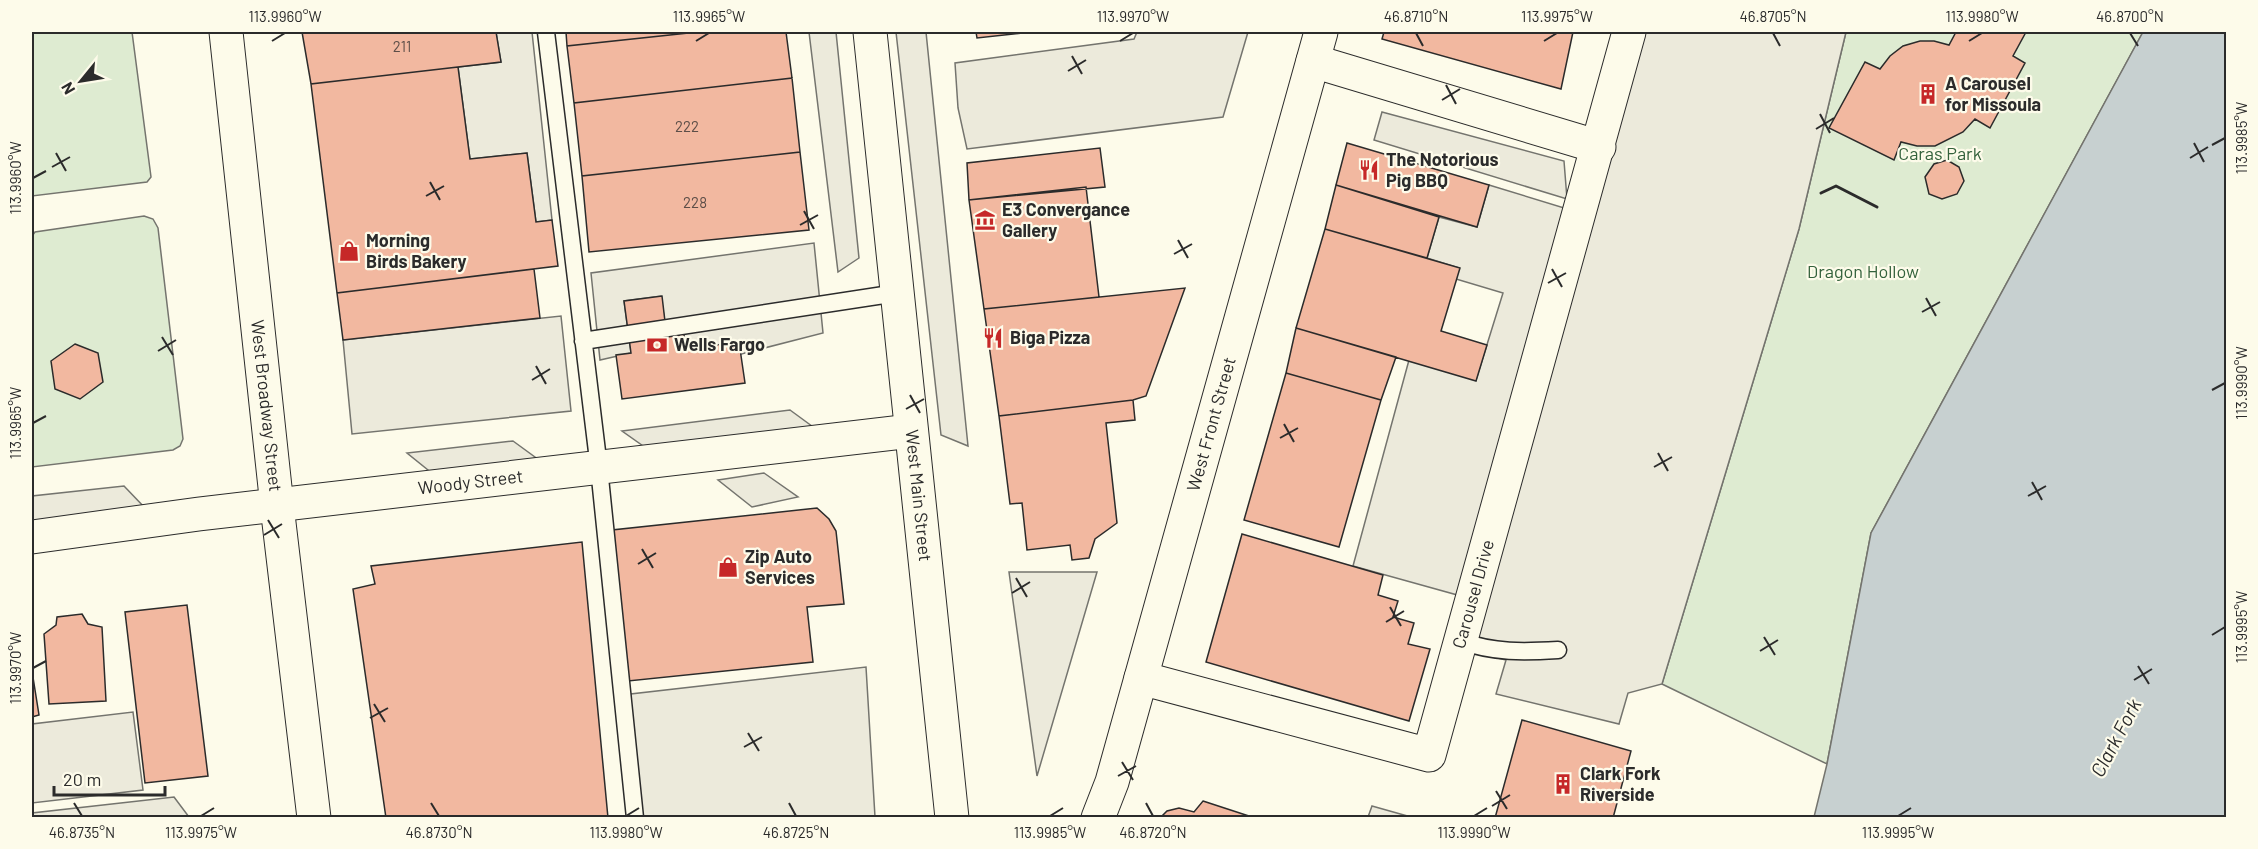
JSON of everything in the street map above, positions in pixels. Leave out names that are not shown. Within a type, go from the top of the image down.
[{"type":"street","name":"West Broadway Street","points":[[226,32],[277,506],[314,818]]},
{"type":"street","name":"West Main Street","points":[[870,32],[952,818]]},
{"type":"street","name":"Carousel Drive","points":[[1141,678],[1429,755],[1629,32]]},
{"type":"street","points":[[1317,46],[1599,147]]},
{"type":"street","name":"West Front Street","points":[[1098,818],[1112,782],[1317,46]]},
{"type":"street","name":"Woody Street","points":[[32,537],[199,514],[911,431]]},
{"type":"street","points":[[946,764],[956,797],[969,818]]},
{"type":"street","points":[[1086,818],[1112,782]]},
{"type":"lane","points":[[546,32],[599,468],[634,818]]},
{"type":"lane","points":[[583,341],[897,292]]},
{"type":"lane","points":[[1461,641],[1478,648],[1510,652],[1558,650]]},
{"type":"green space","points":[[32,32],[132,32],[151,177],[147,182],[32,196]]},
{"type":"green space","name":"Caras Park","points":[[1846,32],[2143,32],[1871,533],[1827,764],[1662,684],[1799,229]]},
{"type":"green space","points":[[144,216],[153,219],[158,228],[183,439],[180,446],[173,450],[32,467],[32,236],[35,232]]},
{"type":"shaded area","points":[[496,32],[532,32],[552,220],[536,222],[527,153],[470,159],[458,67],[501,62]]},
{"type":"shaded area","points":[[809,32],[836,32],[859,258],[838,272]]},
{"type":"shaded area","points":[[896,32],[926,32],[968,446],[941,435]]},
{"type":"shaded area","points":[[1137,32],[1248,32],[1223,117],[967,149],[958,108],[955,63],[1134,39]]},
{"type":"shaded area","points":[[1629,32],[1846,32],[1799,229],[1662,684],[1628,693],[1619,724],[1496,694],[1506,660],[1459,649]]},
{"type":"shaded area","points":[[1382,112],[1564,161],[1567,199],[1374,140]]},
{"type":"shaded area","points":[[1489,185],[1574,211],[1461,596],[1353,566],[1409,360],[1476,380],[1503,293],[1456,279],[1459,268],[1427,258],[1439,217],[1477,227]]},
{"type":"shaded area","points":[[814,243],[823,333],[741,354],[739,342],[686,349],[666,330],[661,296],[624,301],[631,353],[600,360],[591,273]]},
{"type":"shaded area","points":[[561,316],[571,411],[352,434],[343,340]]},
{"type":"shaded area","points":[[790,410],[820,432],[656,455],[622,431]]},
{"type":"shaded area","points":[[513,441],[539,460],[433,474],[407,453]]},
{"type":"shaded area","points":[[764,473],[798,497],[752,507],[718,480]]},
{"type":"shaded area","points":[[124,486],[145,508],[32,521],[32,496]]},
{"type":"shaded area","points":[[1009,572],[1097,572],[1037,776]]},
{"type":"shaded area","points":[[866,667],[875,817],[635,817],[622,695]]},
{"type":"shaded area","points":[[133,712],[143,790],[32,803],[32,724]]},
{"type":"shaded area","points":[[174,797],[189,817],[32,817],[32,813]]},
{"type":"shaded area","points":[[1372,806],[1411,817],[1368,817]]},
{"type":"water","name":"Clark Fork","points":[[2143,32],[2226,32],[2226,817],[1814,817],[1827,764],[1871,533]]},
{"type":"building","points":[[302,32],[496,32],[501,62],[311,84]]},
{"type":"building","points":[[566,32],[698,32],[567,46]]},
{"type":"building","points":[[698,32],[786,32],[792,78],[574,103],[567,46]]},
{"type":"building","points":[[976,32],[1032,32],[977,38]]},
{"type":"building","points":[[1384,32],[1573,32],[1561,89],[1382,39]]},
{"type":"building","name":"A Carousel for Missoula","points":[[1956,32],[2026,32],[2013,56],[2025,63],[1990,128],[1975,119],[1963,132],[1935,146],[1917,146],[1901,142],[1894,160],[1829,128],[1865,62],[1880,69],[1890,56],[1903,46],[1920,41],[1934,41],[1949,45]]},
{"type":"building","points":[[458,67],[470,159],[527,153],[536,222],[552,220],[558,266],[337,293],[311,84]]},
{"type":"building","points":[[792,78],[800,152],[582,176],[574,103]]},
{"type":"building","points":[[1347,143],[1489,185],[1477,227],[1336,185]]},
{"type":"building","points":[[1100,148],[1105,187],[969,200],[967,163]]},
{"type":"building","points":[[800,152],[809,230],[589,252],[582,176]]},
{"type":"building","points":[[1947,160],[1959,167],[1964,181],[1957,194],[1942,199],[1929,194],[1925,177],[1934,164]]},
{"type":"building","points":[[1336,185],[1439,217],[1427,258],[1325,229]]},
{"type":"building","points":[[1086,187],[1099,297],[984,309],[969,200]]},
{"type":"building","points":[[1325,229],[1460,268],[1441,331],[1487,345],[1476,381],[1296,328]]},
{"type":"building","points":[[534,269],[540,318],[343,340],[337,293]]},
{"type":"building","points":[[1185,288],[1146,396],[1133,400],[999,416],[984,309]]},
{"type":"building","name":"Wells Fargo","points":[[662,296],[666,330],[683,328],[686,349],[739,342],[745,383],[622,399],[616,355],[631,353],[624,301]]},
{"type":"building","points":[[1296,328],[1396,357],[1381,400],[1286,373]]},
{"type":"building","points":[[75,344],[98,353],[103,382],[80,399],[55,389],[51,361]]},
{"type":"building","points":[[1286,373],[1381,400],[1339,547],[1244,520]]},
{"type":"building","points":[[1133,400],[1135,420],[1106,423],[1117,523],[1095,539],[1089,558],[1072,560],[1070,545],[1027,550],[1022,503],[1010,504],[999,416]]},
{"type":"building","name":"Zip Auto Services","points":[[817,508],[829,519],[836,531],[844,604],[807,607],[813,662],[628,681],[612,530]]},
{"type":"building","points":[[1242,534],[1383,575],[1378,595],[1398,601],[1393,617],[1414,623],[1408,644],[1430,649],[1409,721],[1206,662]]},
{"type":"building","points":[[582,542],[608,818],[386,818],[353,589],[375,584],[371,566]]},
{"type":"building","points":[[187,605],[208,776],[145,783],[125,612]]},
{"type":"building","points":[[82,614],[88,624],[102,627],[106,701],[49,704],[44,634],[56,625],[57,617]]},
{"type":"building","points":[[32,671],[39,715],[32,717]]},
{"type":"building","name":"Clark Fork Riverside","points":[[1522,720],[1631,751],[1613,818],[1495,818]]},
{"type":"building","points":[[1203,801],[1255,818],[1160,818],[1167,811],[1179,808],[1194,812]]},
{"type":"wall","points":[[1821,193],[1836,186],[1877,207]]},
{"type":"place","name":"A Carousel for Missoula","points":[[1928,94]]},
{"type":"place","name":"The Notorious Pig BBQ","points":[[1369,170]]},
{"type":"place","name":"E3 Convergance Gallery","points":[[985,220]]},
{"type":"place","name":"Morning Birds Bakery","points":[[349,251]]},
{"type":"place","name":"Biga Pizza","points":[[993,338]]},
{"type":"place","name":"Wells Fargo","points":[[657,345]]},
{"type":"place","name":"Zip Auto Services","points":[[728,567]]},
{"type":"place","name":"Clark Fork Riverside","points":[[1563,784]]},
{"type":"park label","name":"Dragon Hollow","points":[[1863,272]]}]
